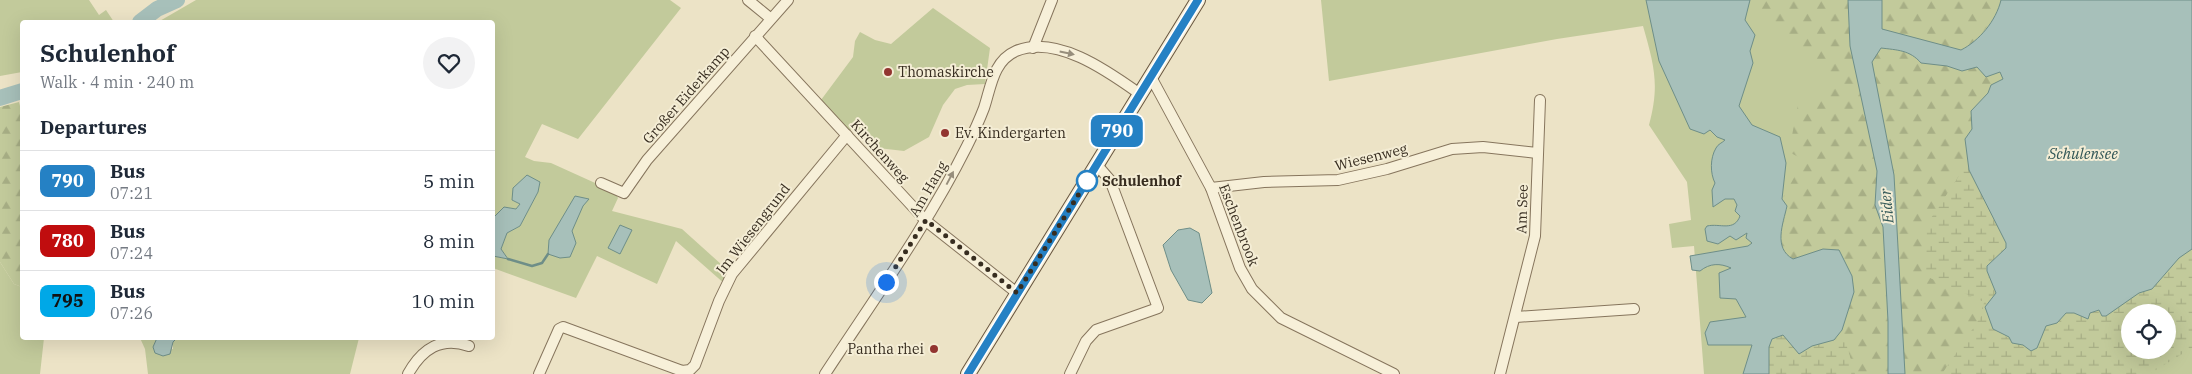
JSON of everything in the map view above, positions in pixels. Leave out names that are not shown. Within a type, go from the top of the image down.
[{"type":"main road","points":[[968,374],[1198,0]]},
{"type":"street","points":[[748,0],[770,18]]},
{"type":"street","name":"Großer Eiderkamp","points":[[601,183],[624,193],[647,160],[770,18],[788,0]]},
{"type":"street","points":[[1034,48],[1052,0]]},
{"type":"street","name":"Kirchenweg","points":[[755,36],[926,220],[1017,293]]},
{"type":"street","name":"Am Hang","points":[[825,374],[926,220],[968,145],[984,108],[990,82],[999,65],[1016,51],[1034,48],[1075,54],[1106,70],[1140,94]]},
{"type":"street","name":"Eschenbrook","points":[[1151,77],[1210,188],[1240,268],[1252,289],[1281,318],[1394,374]]},
{"type":"street","name":"Am See","points":[[1500,374],[1535,236],[1540,100]]},
{"type":"street","name":"Im Wiesengrund","points":[[539,374],[559,329],[563,327],[682,371],[690,370],[695,365],[719,301],[732,274],[847,135]]},
{"type":"street","name":"Wiesenweg","points":[[1210,188],[1264,182],[1338,180],[1387,169],[1438,153],[1464,148],[1483,147],[1537,153]]},
{"type":"street","points":[[1070,374],[1086,341],[1096,330],[1158,308],[1110,180],[1097,165]]},
{"type":"street","points":[[1516,317],[1635,309]]},
{"type":"street","points":[[408,374],[421,356],[443,342],[455,341],[469,346]]},
{"type":"green space","points":[[0,0],[89,0],[99,15],[106,10],[113,20],[20,20],[20,72],[0,76]]},
{"type":"green space","points":[[196,0],[670,0],[681,8],[578,139],[542,124],[525,157],[534,161],[551,163],[615,192],[618,198],[612,211],[682,229],[732,274],[726,285],[676,241],[657,284],[597,256],[576,298],[495,269],[495,256],[508,259],[501,249],[507,233],[520,226],[538,192],[512,200],[520,204],[516,209],[504,207],[495,216],[495,20],[161,20]]},
{"type":"green space","points":[[1321,0],[2192,0],[2192,374],[1704,374],[1694,246],[1672,248],[1669,224],[1691,220],[1687,182],[1649,125],[1655,86],[1653,64],[1643,26],[1557,39],[1329,81]]},
{"type":"green space","points":[[1750,0],[2001,0],[1999,10],[1975,43],[1978,67],[2000,72],[2003,79],[1991,85],[1988,93],[1971,111],[1972,129],[1965,139],[1968,163],[1927,224],[1926,276],[1984,302],[1982,315],[1942,374],[1855,374],[1842,330],[1854,292],[1822,249],[1793,259],[1783,249],[1781,236],[1786,206],[1782,199],[1804,160],[1789,152],[1798,103],[1824,95],[1833,75],[1805,57],[1770,20],[1747,8]]},
{"type":"green space","points":[[933,8],[990,48],[985,84],[967,85],[955,89],[943,105],[929,137],[904,151],[878,148],[873,154],[867,146],[869,143],[854,126],[849,132],[821,100],[853,57],[855,41],[860,32],[875,40],[891,44]]},
{"type":"green space","points":[[19,102],[20,106],[20,286],[14,284],[0,262],[0,107]]},
{"type":"green space","points":[[1968,163],[1969,170],[2007,248],[1987,266],[1987,271],[1996,293],[1993,329],[2031,351],[2037,348],[2046,326],[2057,323],[2062,315],[2074,313],[2089,316],[2090,313],[2100,310],[2111,313],[2121,306],[2121,359],[2174,359],[2149,374],[1942,374],[1982,315],[1984,302],[1926,276],[1927,224]]},
{"type":"green space","points":[[2192,249],[2192,348],[2176,358],[2176,304],[2124,304],[2139,293],[2152,289],[2179,258]]},
{"type":"green space","points":[[0,262],[14,284],[20,286],[20,340],[44,340],[40,374],[0,374]]},
{"type":"green space","points":[[1842,330],[1855,374],[1769,374],[1769,347],[1772,339],[1783,335],[1799,354],[1812,346],[1834,340]]},
{"type":"green space","points":[[141,340],[156,340],[153,347],[155,353],[173,349],[173,342],[175,340],[358,340],[350,374],[148,374],[145,349]]},
{"type":"water","points":[[1646,0],[1750,0],[1745,20],[1755,35],[1750,51],[1753,63],[1739,106],[1752,125],[1780,137],[1786,163],[1782,199],[1787,206],[1781,235],[1783,249],[1793,259],[1823,249],[1839,250],[1852,276],[1854,292],[1842,330],[1834,340],[1812,346],[1799,354],[1783,335],[1772,339],[1769,347],[1769,374],[1743,374],[1752,345],[1708,345],[1705,333],[1710,322],[1746,317],[1736,299],[1720,298],[1719,273],[1731,268],[1715,265],[1708,266],[1700,271],[1692,270],[1690,256],[1748,246],[1752,243],[1746,238],[1747,233],[1736,240],[1730,236],[1718,244],[1707,241],[1705,229],[1707,226],[1734,224],[1740,216],[1735,211],[1737,205],[1734,199],[1725,199],[1713,207],[1712,190],[1715,183],[1711,166],[1714,152],[1725,140],[1717,137],[1710,130],[1704,134],[1690,129],[1659,61]]},
{"type":"water","name":"Schulensee","points":[[1848,0],[1882,0],[1882,29],[1961,50],[1980,36],[1991,23],[2001,0],[2192,0],[2192,249],[2179,258],[2152,289],[2139,293],[2106,316],[2102,316],[2099,310],[2090,313],[2088,319],[2074,313],[2066,313],[2057,323],[2046,326],[2037,348],[2031,351],[2023,345],[2012,343],[2009,337],[1993,329],[1985,307],[1996,293],[1987,271],[1987,266],[2006,248],[2006,243],[1969,170],[1965,139],[1972,129],[1971,111],[1988,93],[1991,85],[2003,79],[2000,72],[1986,77],[1977,67],[1962,71],[1947,66],[1921,63],[1908,53],[1881,48],[1872,62],[1894,175],[1905,374],[1888,374],[1888,321],[1883,227],[1875,205],[1877,171],[1850,46]]},
{"type":"water","points":[[527,175],[540,182],[538,192],[520,226],[507,233],[501,249],[508,259],[495,256],[495,216],[504,207],[516,209],[520,204],[512,200],[513,188]]},
{"type":"water","points":[[575,196],[589,199],[583,206],[572,231],[576,243],[570,257],[560,258],[548,254],[549,240]]},
{"type":"water","points":[[620,225],[632,230],[620,254],[608,248]]},
{"type":"water","points":[[1190,228],[1199,233],[1212,293],[1202,303],[1188,300],[1171,270],[1163,245],[1178,230]]},
{"type":"water","points":[[156,340],[175,340],[170,354],[163,356],[155,353],[153,347]]},
{"type":"waterway","name":"Eider","points":[[143,20],[157,9],[177,0]]},
{"type":"waterway","name":"Eider","points":[[0,98],[20,92]]},
{"type":"waterway","points":[[508,259],[532,266],[542,263],[548,254]]},
{"type":"bus line","name":"790","points":[[968,374],[1198,0]]},
{"type":"place","name":"Thomaskirche","points":[[888,72]]},
{"type":"place","name":"Ev. Kindergarten","points":[[945,133]]},
{"type":"place","name":"Schulenhof","points":[[1087,181]]},
{"type":"place","name":"Pantha rhei","points":[[934,349]]},
{"type":"route","points":[[886,282],[926,220],[1017,293],[1087,181]]}]
